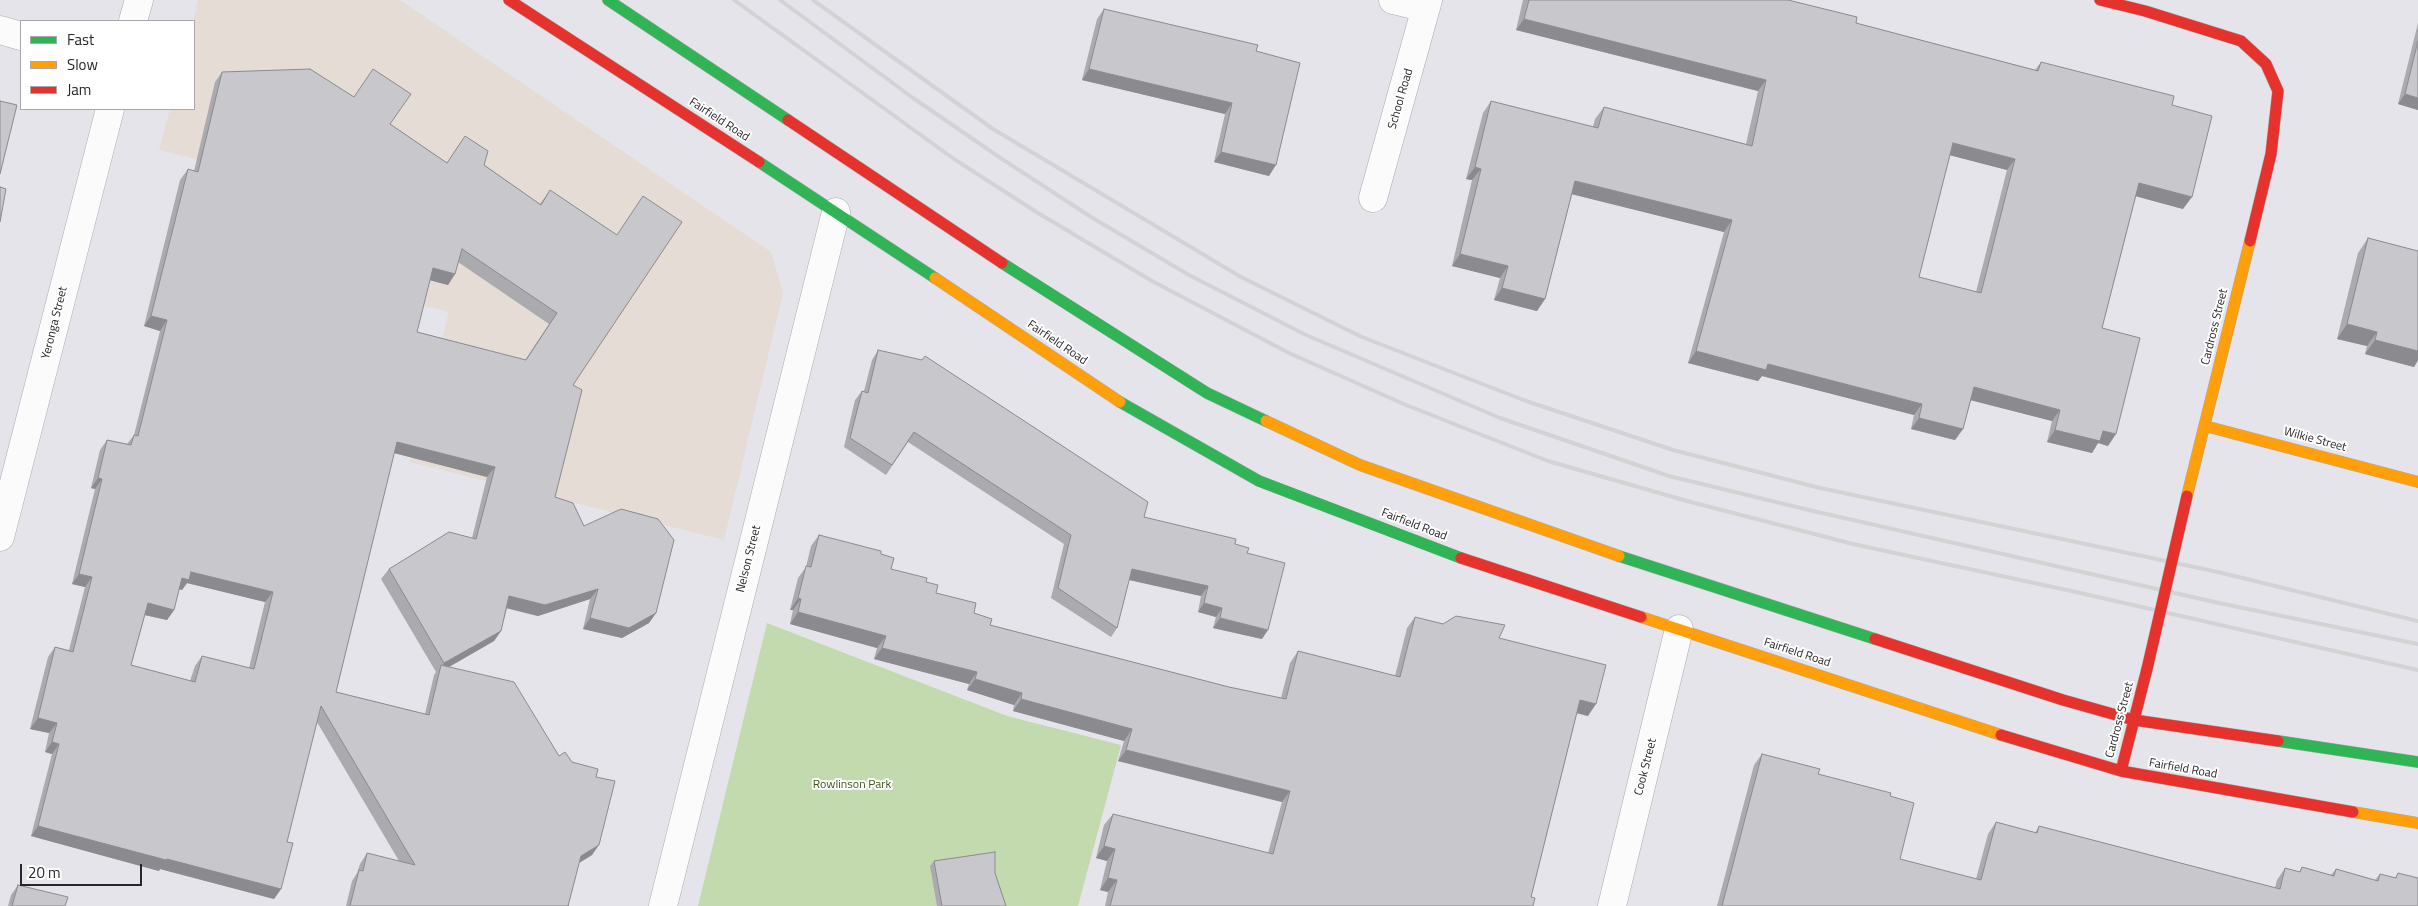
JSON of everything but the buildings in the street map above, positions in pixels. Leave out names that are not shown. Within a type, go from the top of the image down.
[{"type":"main road","name":"Fairfield Road","points":[[509,0],[836,212],[1126,406],[1259,481],[1459,557],[2062,755],[2121,771],[2418,823]]},
{"type":"main road","points":[[608,0],[1006,266],[1216,398],[1360,464],[1558,536],[2062,700],[2134,720],[2418,762]]},
{"type":"main road","name":"Cardross Street","points":[[2100,0],[2145,11],[2240,41],[2266,64],[2278,91],[2271,154],[2121,771]]},
{"type":"main road","name":"Wilkie Street","points":[[2206,426],[2418,482]]},
{"type":"street","points":[[133,20],[139,0]]},
{"type":"street","points":[[1393,0],[1427,4]]},
{"type":"street","name":"School Road","points":[[1373,198],[1427,4]]},
{"type":"street","points":[[0,30],[20,36]]},
{"type":"street","name":"Yeronga Street","points":[[0,537],[110,110]]},
{"type":"street","name":"Nelson Street","points":[[662,906],[836,212]]},
{"type":"street","name":"Cook Street","points":[[1612,906],[1679,629]]},
{"type":"shaded area","points":[[198,0],[400,0],[771,252],[783,293],[724,540],[410,462],[449,312],[320,281],[341,194],[159,150],[170,110],[195,110],[195,20],[193,20]]},
{"type":"green space","name":"Rowlinson Park","points":[[767,623],[1007,716],[1121,745],[1078,906],[698,906]]},
{"type":"railway","points":[[734,0],[954,159],[1038,213],[1152,281],[1289,353],[1406,405],[1548,461],[1687,501],[1853,544],[2076,592],[2418,670]]},
{"type":"railway","points":[[780,0],[913,98],[1002,159],[1091,217],[1189,275],[1306,335],[1500,418],[1669,476],[1813,511],[2219,603],[2418,644]]},
{"type":"railway","points":[[813,0],[993,129],[1241,277],[1362,337],[1526,401],[1673,450],[1820,488],[2218,572],[2418,621]]},
{"type":"traffic: fast","points":[[608,0],[788,120]]},
{"type":"traffic: fast","points":[[759,162],[935,278]]},
{"type":"traffic: fast","points":[[1002,263],[1207,393],[1266,421]]},
{"type":"traffic: fast","points":[[1120,402],[1259,481],[1461,558]]},
{"type":"traffic: fast","points":[[1619,556],[1875,639]]},
{"type":"traffic: fast","points":[[2278,741],[2418,762]]},
{"type":"traffic: slow","points":[[2187,496],[2250,241]]},
{"type":"traffic: slow","points":[[935,278],[1120,402]]},
{"type":"traffic: slow","points":[[1266,421],[1360,465],[1619,556]]},
{"type":"traffic: slow","points":[[2205,426],[2418,482]]},
{"type":"traffic: slow","points":[[1641,617],[2001,735]]},
{"type":"traffic: slow","points":[[2353,812],[2418,823]]},
{"type":"traffic: jam","points":[[509,0],[759,162]]},
{"type":"traffic: jam","points":[[2100,0],[2145,11],[2241,41],[2266,64],[2278,91],[2271,154],[2250,241]]},
{"type":"traffic: jam","points":[[788,120],[1002,263]]},
{"type":"traffic: jam","points":[[2147,669],[2187,496]]},
{"type":"traffic: jam","points":[[1461,558],[1641,617]]},
{"type":"traffic: jam","points":[[1875,639],[2063,700],[2134,720],[2278,741]]},
{"type":"traffic: jam","points":[[2121,771],[2147,669]]},
{"type":"traffic: jam","points":[[2001,735],[2121,771],[2353,812]]}]
